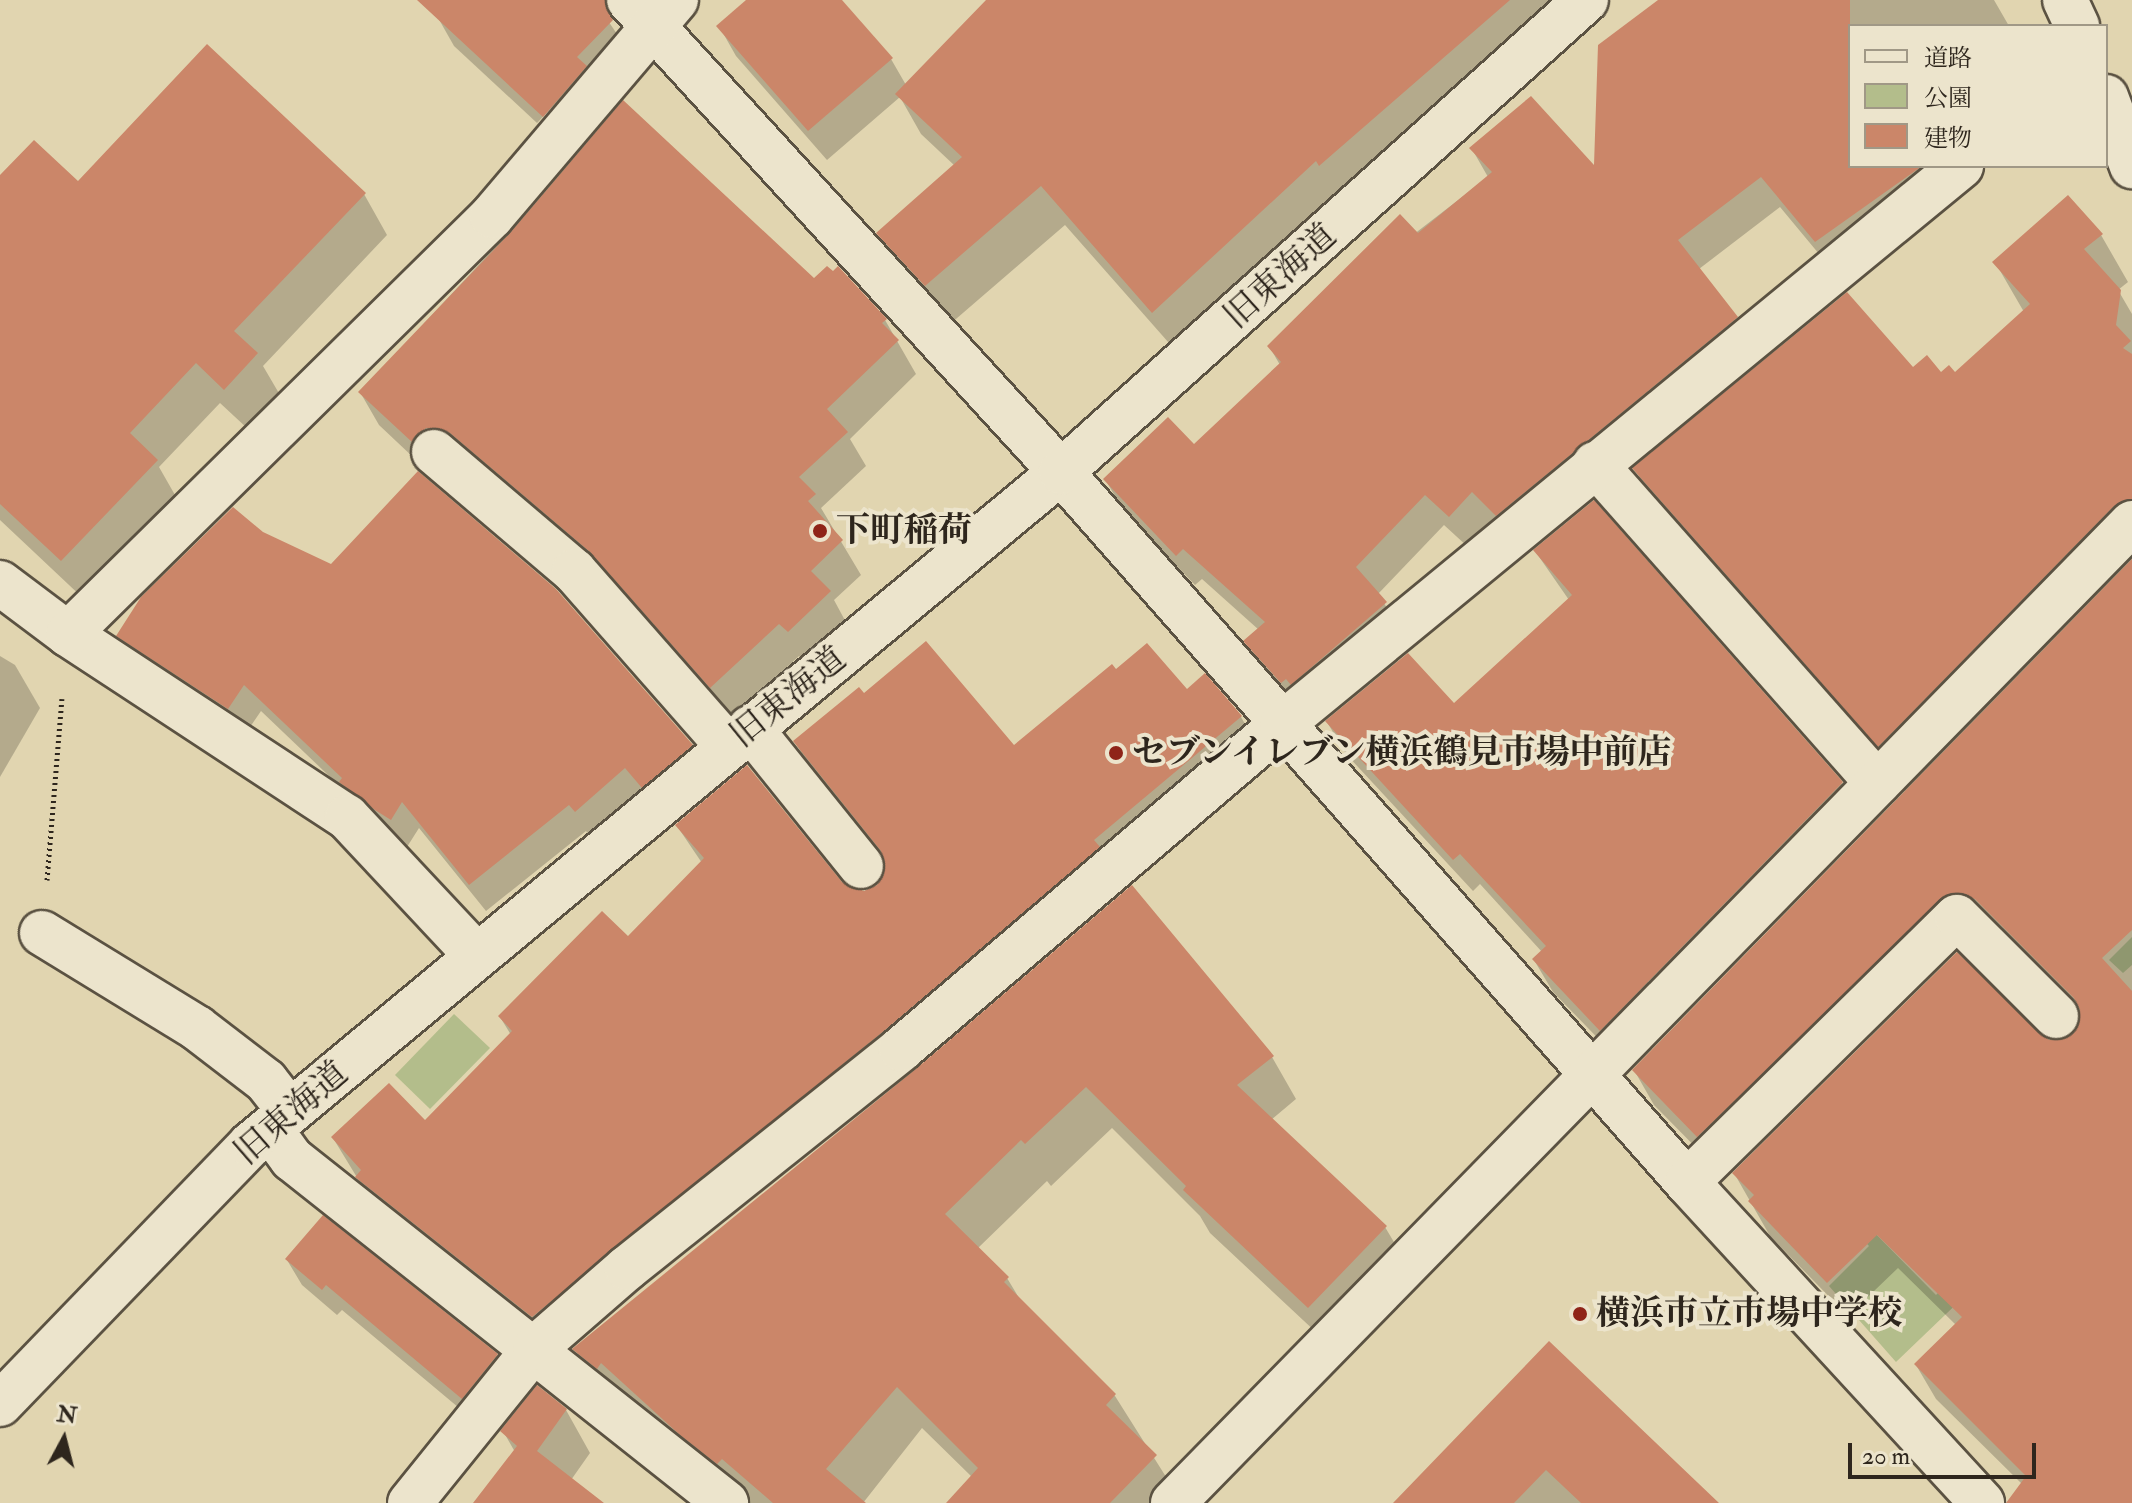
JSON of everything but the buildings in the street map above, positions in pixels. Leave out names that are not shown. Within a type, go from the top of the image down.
[{"type":"street","name":"旧東海道","points":[[0,1404],[280,1120],[475,954],[1061,472],[1586,0]]},
{"type":"street","points":[[2065,0],[2076,24]]},
{"type":"street","points":[[68,634],[492,216],[652,8],[1687,1182],[1982,1503]]},
{"type":"street","points":[[2108,102],[2132,166]]},
{"type":"street","points":[[410,1503],[535,1348],[627,1268],[901,1049],[1282,724],[1959,168]]},
{"type":"street","points":[[434,452],[574,571],[739,737],[861,866]]},
{"type":"street","points":[[1595,464],[1877,783]]},
{"type":"street","points":[[1173,1503],[2132,523]]},
{"type":"street","points":[[0,583],[68,634],[347,817],[475,954]]},
{"type":"street","points":[[1687,1182],[1957,917],[2056,1016]]},
{"type":"street","points":[[42,933],[197,1028],[266,1081],[292,1159],[535,1348],[726,1503]]},
{"type":"path","points":[[42,933],[68,634]]},
{"type":"green space","points":[[2132,937],[2132,965],[2123,973],[2109,960]]},
{"type":"green space","points":[[454,1014],[490,1048],[430,1109],[395,1075]]},
{"type":"green space","points":[[2069,1196],[1896,1362],[1829,1286],[1869,1246],[1852,1228],[1862,1220],[1936,1295],[1962,1269]]},
{"type":"place","name":"下町稲荷","points":[[820,531]]},
{"type":"place","name":"セブンイレブン横浜鶴見市場中前店","points":[[1116,753]]},
{"type":"place","name":"横浜市立市場中学校","points":[[1580,1314]]}]
